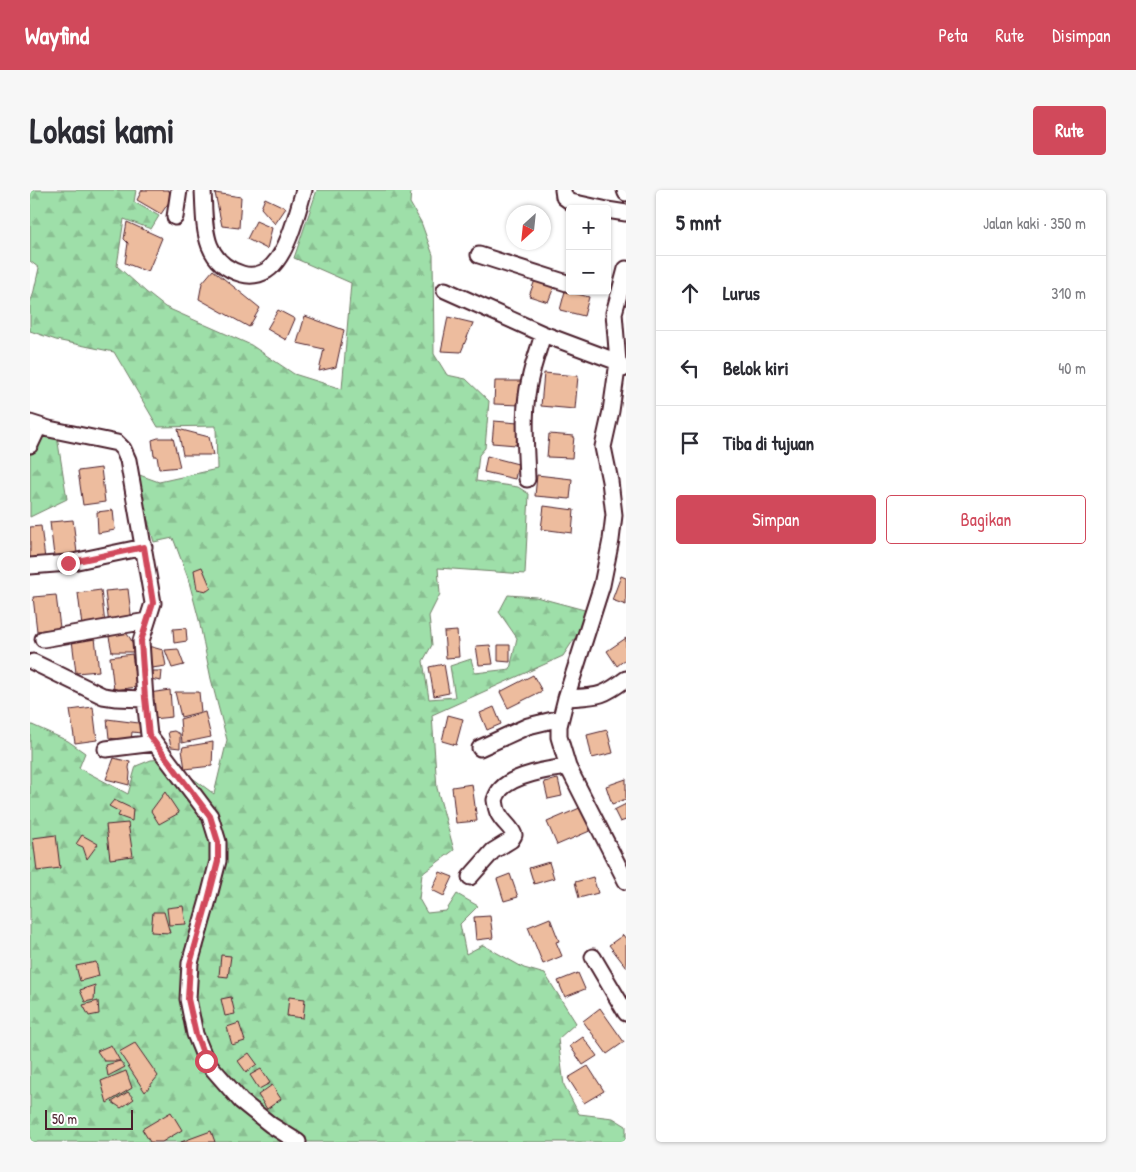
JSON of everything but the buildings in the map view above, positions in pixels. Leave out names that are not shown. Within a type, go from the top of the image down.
[{"type":"street","points":[[175,217],[179,190]]},
{"type":"street","points":[[203,190],[206,235],[210,248],[220,262],[233,271],[249,276],[264,272],[274,264],[285,245],[304,190]]},
{"type":"street","points":[[563,190],[564,197],[571,202],[585,205]]},
{"type":"street","points":[[611,211],[626,213]]},
{"type":"street","points":[[479,255],[566,283]]},
{"type":"street","points":[[626,269],[612,293],[620,314],[622,367],[603,447],[614,515],[612,540],[602,585],[566,698],[559,737],[568,767],[626,881]]},
{"type":"street","points":[[445,290],[622,367]]},
{"type":"street","points":[[527,479],[526,408],[530,378],[543,334]]},
{"type":"street","points":[[30,445],[35,424],[117,443],[123,449],[128,460],[153,603],[141,641],[149,735],[210,816],[218,842],[218,861],[190,964],[188,999],[196,1034],[206,1061],[241,1101],[271,1125],[298,1142]]},
{"type":"street","points":[[30,566],[68,563],[144,547]]},
{"type":"street","points":[[43,639],[147,622]]},
{"type":"street","points":[[33,662],[103,696],[145,698]]},
{"type":"street","points":[[566,698],[597,696],[610,691],[626,679]]},
{"type":"street","points":[[480,748],[528,726],[562,718]]},
{"type":"street","points":[[106,750],[154,743]]},
{"type":"street","points":[[470,877],[492,851],[511,840],[514,835],[497,810],[495,800],[501,789],[518,778],[555,768],[568,767]]},
{"type":"street","points":[[593,957],[626,1013]]},
{"type":"green space","points":[[30,190],[136,190],[134,202],[159,216],[151,229],[124,219],[117,266],[165,307],[251,345],[294,374],[342,389],[351,283],[294,258],[317,190],[411,190],[410,203],[421,222],[433,255],[434,354],[447,375],[466,379],[489,401],[485,448],[479,455],[476,481],[518,487],[529,494],[525,574],[438,568],[440,594],[429,616],[432,645],[423,661],[429,699],[455,697],[450,666],[471,659],[475,673],[510,669],[517,638],[499,612],[508,595],[536,597],[592,612],[563,656],[432,715],[437,788],[454,850],[422,874],[419,899],[427,913],[446,911],[457,894],[478,906],[460,924],[466,954],[483,945],[524,968],[545,974],[576,1023],[558,1039],[564,1085],[579,1114],[613,1118],[626,1126],[626,1142],[30,1142],[30,724],[68,741],[85,753],[79,768],[128,794],[136,766],[151,760],[167,759],[214,794],[227,740],[188,578],[173,538],[154,542],[134,473],[159,482],[217,469],[216,426],[158,427],[114,352],[56,340],[30,331],[30,303],[39,268],[30,261]]},
{"type":"green space","points":[[30,417],[56,430],[67,499],[30,517]]},
{"type":"route","points":[[68,563],[144,547],[153,603],[141,641],[149,735],[210,816],[218,842],[218,861],[190,964],[188,999],[196,1034],[206,1061]]}]
